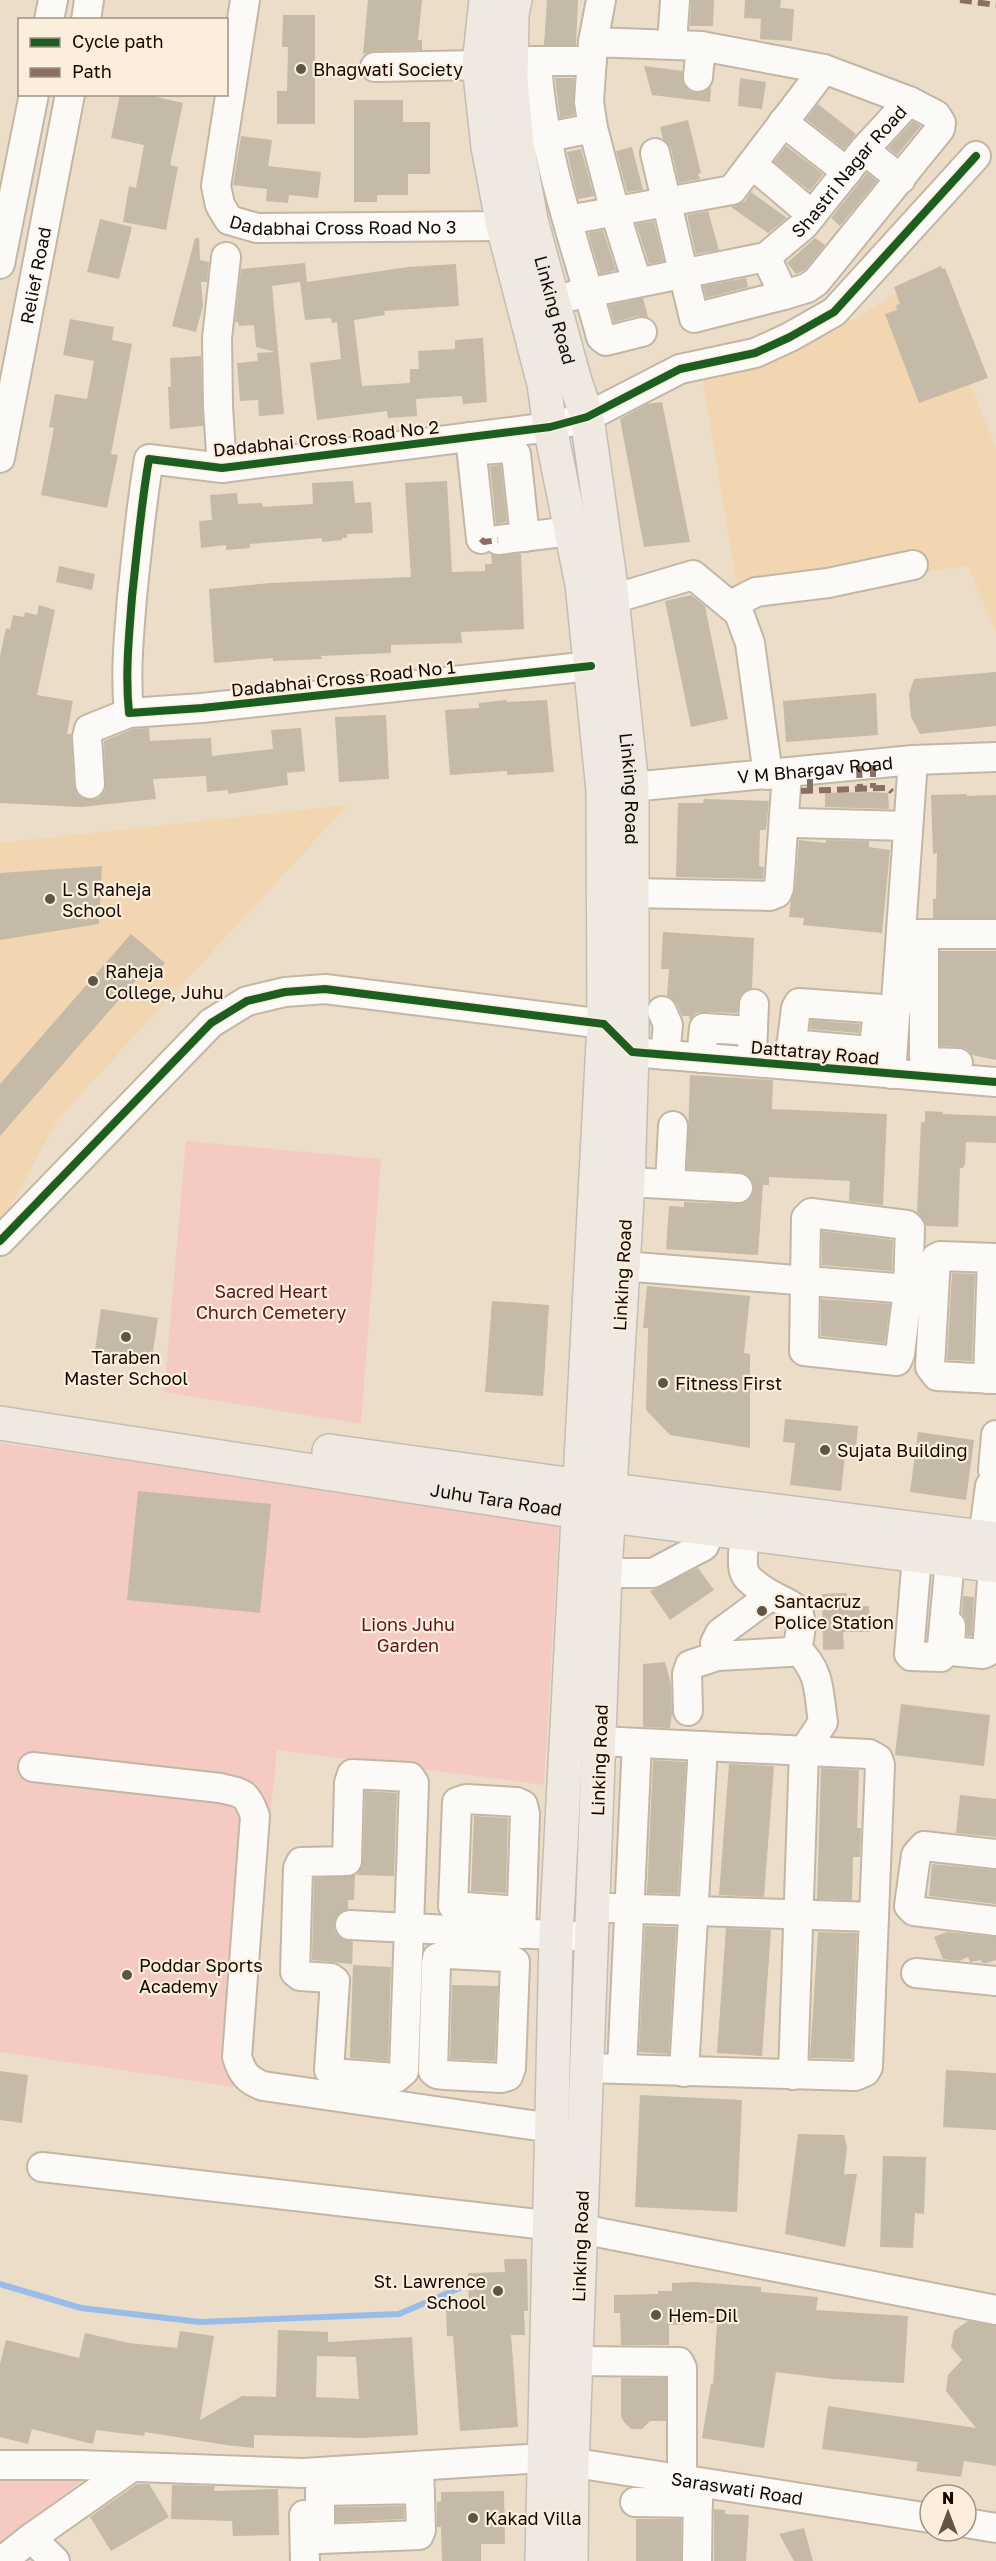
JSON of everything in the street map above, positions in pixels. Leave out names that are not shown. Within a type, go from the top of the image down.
[{"type":"main road","name":"Linking Road","points":[[486,0],[479,65],[489,147],[517,223],[552,300],[587,417],[618,788],[633,893],[628,1182],[622,1266],[594,1501]]},
{"type":"main road","name":"Linking Road","points":[[515,0],[512,14],[511,80],[531,140],[517,223],[550,427],[582,584],[605,619],[591,666],[618,788],[604,1024],[594,1501],[599,1741],[593,1922],[584,2158],[566,2228],[558,2461],[571,2561]]},
{"type":"main road","name":"Juhu Tara Road","points":[[0,1404],[755,1526],[917,1556],[952,1560],[992,1552]]},
{"type":"main road","name":"Juhu Tara Road","points":[[0,1423],[594,1501],[711,1529],[755,1526],[992,1552]]},
{"type":"main road","name":"Linking Road","points":[[542,2561],[576,2361],[566,2228],[552,2143],[555,1936],[595,1588]]},
{"type":"main road","points":[[554,2067],[587,2068]]},
{"type":"main road","points":[[552,2143],[584,2158]]},
{"type":"street","points":[[49,18],[53,0]]},
{"type":"street","points":[[86,18],[89,0]]},
{"type":"street","name":"Dadabhai Cross Road No 3","points":[[245,0],[216,186],[220,206],[229,220],[257,228],[517,223]]},
{"type":"street","points":[[600,0],[592,51],[589,102],[593,128],[615,212],[637,282]]},
{"type":"street","points":[[672,44],[675,0]]},
{"type":"street","name":"Shastri Nagar Road","points":[[531,140],[539,102],[534,61],[592,51],[672,44],[701,46],[824,69],[909,101],[855,161],[804,225],[766,257],[552,300]]},
{"type":"street","points":[[698,77],[701,46]]},
{"type":"street","points":[[375,67],[479,65]]},
{"type":"street","points":[[568,220],[732,190],[824,69]]},
{"type":"street","name":"Relief Road","points":[[0,264],[34,96]]},
{"type":"street","name":"Relief Road","points":[[0,458],[70,96]]},
{"type":"street","points":[[655,153],[694,318],[784,295],[807,288],[816,282],[902,179],[940,129],[941,123],[936,115],[909,101]]},
{"type":"street","points":[[783,122],[855,161],[902,179]]},
{"type":"street","points":[[593,128],[531,140],[568,220],[603,339],[606,341],[642,332]]},
{"type":"street","name":"Dadabhai Cross Road No 2","points":[[129,713],[125,681],[140,514],[149,459],[222,468],[471,444],[587,417],[680,369],[755,353],[790,337],[834,312],[976,156]]},
{"type":"street","points":[[753,165],[812,215]]},
{"type":"street","points":[[222,468],[217,338],[226,257]]},
{"type":"street","points":[[766,257],[784,295]]},
{"type":"street","points":[[471,444],[514,450],[516,454],[501,539],[471,444]]},
{"type":"street","points":[[501,539],[571,531]]},
{"type":"street","points":[[731,605],[756,592],[828,583],[912,565]]},
{"type":"street","points":[[605,619],[693,575],[731,605],[739,613],[750,643],[778,774],[779,888],[777,893],[770,896],[633,893]]},
{"type":"street","name":"Dadabhai Cross Road No 1","points":[[90,784],[87,737],[89,729],[129,713],[202,708],[591,666]]},
{"type":"street","name":"V M Bhargav Road","points":[[618,788],[913,760],[996,757]]},
{"type":"street","points":[[900,826],[913,760]]},
{"type":"street","points":[[892,792],[900,826],[925,1059],[937,1063],[996,1063]]},
{"type":"street","points":[[796,823],[900,826]]},
{"type":"street","points":[[913,934],[996,934]]},
{"type":"street","points":[[771,1063],[870,1051],[874,1047],[913,934]]},
{"type":"street","points":[[0,1240],[211,1023],[247,1001],[285,992],[325,989],[604,1024],[632,1052]]},
{"type":"street","points":[[771,1063],[799,1003],[887,1009]]},
{"type":"street","points":[[887,1009],[891,1074]]},
{"type":"street","points":[[662,1011],[669,1025],[665,1055]]},
{"type":"street","points":[[710,1063],[704,1028],[753,1018],[771,1063]]},
{"type":"street","name":"Dattatray Road","points":[[632,1052],[710,1063],[771,1063],[996,1082]]},
{"type":"street","points":[[670,1184],[673,1126]]},
{"type":"street","points":[[628,1182],[738,1188]]},
{"type":"street","points":[[811,1213],[907,1225],[912,1232],[908,1289],[900,1354],[897,1361],[804,1351],[803,1281],[806,1218],[811,1213]]},
{"type":"street","points":[[940,1256],[994,1258],[992,1379],[937,1376],[930,1367],[936,1258],[940,1256]]},
{"type":"street","points":[[622,1266],[908,1289]]},
{"type":"street","points":[[952,1560],[949,1647],[952,1652],[982,1654],[987,1652],[992,1552],[991,1478],[996,1435]]},
{"type":"street","points":[[755,1526],[744,1572],[747,1578],[770,1596],[794,1605],[801,1615],[797,1649]]},
{"type":"street","points":[[595,1588],[653,1573],[704,1546],[711,1529]]},
{"type":"street","points":[[917,1556],[909,1653],[911,1656],[941,1657],[952,1560]]},
{"type":"street","points":[[717,1656],[715,1643],[720,1633],[770,1596]]},
{"type":"street","points":[[688,1711],[687,1674],[690,1665],[717,1656],[790,1652],[797,1649]]},
{"type":"street","points":[[793,2075],[804,1751],[823,1722],[816,1674],[810,1662],[797,1649]]},
{"type":"street","points":[[587,2068],[855,2076],[865,2072],[868,2067],[880,1765],[878,1759],[869,1754],[599,1741]]},
{"type":"street","points":[[622,2069],[637,1743]]},
{"type":"street","points":[[684,2072],[703,1746]]},
{"type":"street","points":[[33,1767],[220,1788],[242,1793],[249,1801],[255,1816],[237,2057],[242,2072],[250,2081],[262,2086],[552,2143]]},
{"type":"street","points":[[352,1774],[410,1777],[413,1780],[410,1892],[404,2071],[396,2078],[332,2073],[328,2065],[335,1981],[327,1977],[300,1976],[295,1972],[298,1868],[301,1862],[347,1861],[349,1783],[352,1774]]},
{"type":"street","points":[[511,1934],[437,1958],[432,2064],[433,2071],[437,2074],[501,2078],[510,2072],[516,1967],[512,1959],[511,1934],[525,1814],[521,1803],[466,1800],[457,1802],[452,1904],[511,1934]]},
{"type":"street","points":[[996,1854],[924,1846],[916,1855],[909,1906],[914,1911],[996,1921]]},
{"type":"street","points":[[410,1892],[452,1894]]},
{"type":"street","points":[[350,1925],[555,1936],[629,1908],[874,1917]]},
{"type":"street","points":[[916,1973],[996,1981]]},
{"type":"street","points":[[42,2167],[566,2228],[996,2310]]},
{"type":"street","points":[[576,2361],[679,2362],[682,2368],[693,2489],[697,2561]]},
{"type":"street","name":"Saraswati Road","points":[[359,2480],[420,2477],[558,2461],[693,2489],[918,2517]]},
{"type":"street","points":[[0,2465],[303,2473],[359,2480]]},
{"type":"street","points":[[2,2561],[40,2552],[132,2467]]},
{"type":"street","points":[[303,2473],[312,2517],[320,2539],[417,2536],[421,2530],[420,2477]]},
{"type":"street","points":[[305,2561],[312,2517],[320,2491],[359,2480]]},
{"type":"street","points":[[635,2502],[693,2489]]},
{"type":"street","points":[[978,2525],[996,2528]]},
{"type":"shaded area","points":[[927,275],[996,448],[996,631],[967,566],[739,600],[702,375],[824,337]]},
{"type":"shaded area","name":"Raheja College, Juhu","points":[[348,805],[58,1119],[0,1226],[0,843]]},
{"type":"green space","name":"Sacred Heart Church Cemetery","points":[[186,1141],[381,1159],[361,1424],[164,1392]]},
{"type":"green space","name":"Lions Juhu Garden","points":[[0,1443],[559,1521],[544,1785],[277,1750],[242,2088],[0,2052]]},
{"type":"green space","points":[[0,2473],[87,2477],[0,2545]]},
{"type":"building","points":[[368,0],[422,0],[418,40],[422,40],[422,50],[375,51],[363,54]]},
{"type":"building","points":[[547,0],[578,0],[576,45],[544,45]]},
{"type":"building","points":[[691,0],[714,0],[713,26],[690,26]]},
{"type":"building","points":[[745,0],[781,0],[780,8],[794,9],[792,41],[760,39],[761,19],[744,18]]},
{"type":"building","name":"Bhagwati Society","points":[[283,15],[315,15],[315,124],[277,124],[277,91],[287,91],[288,47],[282,47]]},
{"type":"building","points":[[644,66],[682,71],[683,83],[689,91],[704,92],[711,87],[710,102],[652,95]]},
{"type":"building","points":[[555,78],[574,78],[574,115],[560,118]]},
{"type":"building","points":[[740,78],[766,82],[762,109],[738,106]]},
{"type":"building","points":[[120,96],[153,96],[183,103],[170,165],[178,167],[166,230],[123,222],[129,186],[136,188],[144,145],[111,138]]},
{"type":"building","points":[[354,100],[403,100],[403,122],[430,122],[430,174],[408,174],[408,195],[377,195],[377,202],[354,202]]},
{"type":"building","points":[[818,104],[856,134],[844,149],[806,119]]},
{"type":"building","points":[[688,120],[701,173],[698,174],[700,179],[679,183],[671,149],[663,139],[660,127]]},
{"type":"building","points":[[913,121],[921,126],[897,155],[888,148]]},
{"type":"building","points":[[241,136],[272,140],[268,166],[321,172],[318,198],[289,195],[288,203],[266,201],[267,189],[233,185]]},
{"type":"building","points":[[786,146],[823,174],[810,191],[774,162]]},
{"type":"building","points":[[632,147],[643,190],[627,192],[616,151]]},
{"type":"building","points":[[581,149],[594,196],[578,199],[567,152]]},
{"type":"building","points":[[867,173],[877,181],[840,226],[831,218]]},
{"type":"building","points":[[751,192],[787,218],[768,233],[731,207],[745,201]]},
{"type":"building","points":[[708,211],[719,250],[696,254],[687,215]]},
{"type":"building","points":[[100,219],[132,227],[119,279],[87,272]]},
{"type":"building","points":[[654,221],[664,261],[649,264],[636,224]]},
{"type":"building","points":[[603,230],[616,270],[600,274],[588,233]]},
{"type":"building","points":[[195,238],[199,238],[200,260],[209,262],[207,282],[201,282],[203,306],[196,332],[172,326]]},
{"type":"building","points":[[815,238],[825,245],[805,270],[796,274],[787,263]]},
{"type":"building","points":[[305,263],[307,282],[408,267],[456,264],[459,306],[384,311],[385,315],[354,320],[362,386],[410,383],[410,369],[419,369],[418,351],[455,349],[455,340],[483,338],[487,402],[463,404],[462,396],[416,399],[417,416],[388,418],[387,411],[317,420],[310,363],[341,359],[337,322],[332,323],[331,318],[305,320],[300,282],[272,286],[284,414],[259,416],[258,400],[240,401],[237,363],[258,361],[257,353],[275,352],[256,347],[254,325],[239,326],[238,322],[235,322],[241,269]]},
{"type":"building","points":[[941,266],[942,269],[945,268],[988,378],[919,403],[885,314],[897,310],[896,305],[900,304],[894,287]]},
{"type":"building","points":[[746,278],[748,287],[706,298],[703,286]]},
{"type":"building","points":[[643,298],[648,317],[638,316],[614,322],[609,305]]},
{"type":"building","points":[[70,319],[114,327],[112,340],[132,344],[111,454],[118,455],[107,508],[41,495],[54,428],[49,427],[55,394],[87,399],[94,361],[63,355]]},
{"type":"building","points":[[201,356],[203,426],[170,429],[168,387],[171,387],[170,358]]},
{"type":"building","points":[[662,402],[690,542],[644,547],[620,419],[647,404]]},
{"type":"building","points":[[501,465],[507,522],[496,524],[490,466]]},
{"type":"building","points":[[353,481],[355,503],[371,502],[373,533],[347,534],[347,538],[342,538],[342,540],[322,542],[322,538],[250,544],[250,548],[226,550],[226,545],[201,548],[199,521],[212,520],[210,495],[237,493],[238,504],[262,503],[263,507],[313,504],[312,483]]},
{"type":"building","points":[[447,481],[452,572],[485,571],[485,564],[492,564],[491,555],[521,554],[524,629],[461,632],[462,643],[391,645],[391,653],[321,656],[322,659],[273,661],[273,658],[214,663],[209,589],[270,583],[411,577],[405,483]]},
{"type":"building","points":[[59,566],[95,574],[92,590],[56,582]]},
{"type":"building","points":[[691,595],[705,606],[728,719],[691,727],[665,601]]},
{"type":"building","points":[[39,605],[55,610],[37,695],[73,701],[67,734],[71,734],[74,786],[77,794],[82,798],[90,800],[99,798],[105,791],[104,741],[133,729],[149,728],[150,741],[211,738],[212,756],[273,749],[271,730],[301,728],[305,771],[287,773],[288,785],[228,794],[228,790],[207,792],[206,776],[153,779],[156,799],[81,807],[0,803],[0,656],[6,628],[10,629],[13,615],[24,617],[25,612],[37,615]]},
{"type":"building","points":[[996,672],[996,726],[920,734],[911,717],[909,694],[914,679]]},
{"type":"building","points":[[876,693],[878,735],[786,742],[783,701]]},
{"type":"building","points":[[506,700],[507,702],[547,700],[554,772],[507,775],[507,771],[450,775],[445,710],[479,708],[479,703]]},
{"type":"building","points":[[386,715],[389,779],[339,782],[335,717]]},
{"type":"building","points":[[825,793],[888,793],[889,809],[825,807]]},
{"type":"building","points":[[967,794],[967,796],[996,795],[996,918],[933,918],[933,899],[936,899],[937,853],[933,854],[931,795]]},
{"type":"building","points":[[704,799],[769,801],[766,830],[760,830],[759,866],[764,867],[763,879],[676,877],[678,803],[703,803]]},
{"type":"building","points":[[799,840],[826,843],[826,840],[869,841],[869,847],[890,850],[882,933],[803,925],[804,918],[789,917],[795,889]]},
{"type":"building","name":"L S Raheja School","points":[[102,866],[99,924],[0,940],[0,873]]},
{"type":"building","points":[[663,932],[754,938],[752,988],[740,996],[737,1013],[696,1013],[690,1020],[689,1016],[682,1016],[677,1004],[667,996],[669,969],[661,969]]},
{"type":"building","points":[[131,934],[165,963],[153,977],[145,970],[0,1136],[0,1084]]},
{"type":"building","points":[[940,951],[996,951],[996,1060],[972,1055],[967,1049],[959,1047],[940,1046]]},
{"type":"building","points":[[811,1020],[860,1024],[859,1033],[810,1029]]},
{"type":"building","points":[[690,1075],[773,1080],[772,1109],[887,1114],[883,1205],[849,1201],[850,1181],[769,1177],[769,1185],[763,1185],[758,1255],[666,1249],[669,1206],[684,1207],[684,1202],[738,1204],[746,1202],[754,1189],[752,1180],[739,1172],[687,1169]]},
{"type":"building","points":[[925,1111],[996,1116],[996,1143],[966,1142],[965,1164],[963,1168],[960,1168],[958,1227],[926,1226],[917,1212],[921,1122],[925,1122]]},
{"type":"building","points":[[822,1231],[893,1240],[892,1271],[822,1265]]},
{"type":"building","points":[[952,1273],[975,1274],[972,1361],[947,1360]]},
{"type":"building","points":[[647,1286],[750,1296],[744,1353],[750,1354],[750,1448],[670,1435],[646,1410],[648,1328],[643,1328]]},
{"type":"building","points":[[821,1299],[890,1304],[885,1343],[821,1336]]},
{"type":"building","points":[[492,1301],[549,1305],[543,1396],[485,1392]]},
{"type":"building","name":"Taraben Master School","points":[[101,1309],[158,1318],[151,1365],[94,1357]]},
{"type":"building","name":"Sujata Building","points":[[785,1419],[858,1426],[855,1457],[845,1456],[841,1491],[790,1485],[795,1443],[783,1442]]},
{"type":"building","points":[[918,1432],[974,1440],[966,1500],[910,1492]]},
{"type":"building","points":[[138,1491],[271,1504],[260,1613],[127,1600]]},
{"type":"building","points":[[698,1568],[714,1590],[670,1620],[650,1591]]},
{"type":"building","points":[[847,1593],[847,1607],[869,1606],[870,1632],[843,1632],[844,1649],[823,1650],[822,1594]]},
{"type":"building","points":[[963,1596],[974,1597],[972,1636],[967,1636],[966,1619],[962,1614]]},
{"type":"building","points":[[665,1662],[671,1684],[670,1728],[643,1727],[643,1664]]},
{"type":"building","points":[[901,1704],[990,1715],[984,1766],[895,1755]]},
{"type":"building","points":[[653,1760],[686,1762],[678,1894],[647,1893]]},
{"type":"building","points":[[729,1764],[774,1766],[764,1897],[719,1895]]},
{"type":"building","points":[[821,1768],[859,1770],[857,1828],[861,1828],[860,1857],[853,1857],[852,1900],[817,1899]]},
{"type":"building","points":[[365,1791],[397,1793],[394,1876],[357,1875],[363,1861]]},
{"type":"building","points":[[960,1795],[996,1799],[996,1837],[956,1833]]},
{"type":"building","points":[[474,1816],[508,1818],[506,1893],[471,1891]]},
{"type":"building","points":[[932,1864],[996,1870],[996,1904],[929,1896]]},
{"type":"building","points":[[355,1875],[354,1900],[348,1900],[348,1909],[337,1916],[334,1925],[335,1932],[341,1938],[353,1942],[352,1964],[312,1960],[314,1878]]},
{"type":"building","points":[[645,1926],[676,1927],[669,2054],[639,2052]]},
{"type":"building","points":[[726,1928],[771,1930],[762,2056],[717,2053]]},
{"type":"building","points":[[818,1932],[857,1933],[852,2059],[810,2058]]},
{"type":"building","points":[[947,1932],[996,1937],[996,1960],[982,1963],[981,1960],[970,1962],[968,1957],[959,1961],[943,1959],[934,1937]]},
{"type":"building","points":[[353,1965],[391,1967],[388,2061],[350,2058]]},
{"type":"building","points":[[452,1985],[498,1986],[495,2061],[450,2059]]},
{"type":"building","points":[[946,2070],[996,2073],[996,2130],[943,2127]]},
{"type":"building","points":[[0,2071],[28,2075],[22,2123],[0,2120]]},
{"type":"building","points":[[640,2095],[742,2100],[737,2212],[635,2207]]},
{"type":"building","points":[[798,2134],[844,2135],[847,2147],[844,2174],[857,2174],[845,2247],[785,2234]]},
{"type":"building","points":[[883,2156],[926,2157],[924,2214],[915,2213],[913,2248],[880,2247]]},
{"type":"building","points":[[504,2259],[527,2259],[528,2311],[524,2311],[525,2335],[511,2335],[518,2427],[460,2431],[453,2336],[447,2336],[446,2309],[469,2308],[468,2273],[505,2272]]},
{"type":"building","points":[[696,2282],[761,2287],[761,2292],[818,2297],[816,2310],[908,2316],[904,2383],[832,2379],[776,2372],[764,2448],[702,2438],[711,2384],[713,2384],[717,2323],[669,2325],[669,2345],[621,2345],[620,2313],[614,2313],[614,2295],[658,2294],[658,2291],[672,2291],[672,2283]]},
{"type":"building","points":[[968,2321],[996,2326],[996,2466],[964,2461],[961,2477],[916,2471],[918,2462],[822,2449],[828,2406],[976,2428],[946,2391],[948,2375],[962,2360],[951,2347],[954,2331]]},
{"type":"building","points":[[278,2330],[328,2332],[328,2342],[412,2337],[418,2435],[361,2438],[254,2435],[254,2448],[145,2432],[144,2436],[96,2430],[93,2444],[32,2429],[28,2444],[0,2437],[0,2364],[6,2340],[79,2358],[85,2333],[129,2343],[177,2348],[180,2331],[214,2336],[200,2420],[242,2396],[276,2397]],"holes":[[[317,2356],[356,2357],[359,2399],[316,2397]]]},
{"type":"building","points":[[621,2378],[666,2378],[666,2421],[650,2421],[642,2429],[631,2429],[621,2416]]},
{"type":"building","points":[[137,2484],[149,2484],[169,2517],[111,2551],[90,2517]]},
{"type":"building","points":[[172,2485],[215,2486],[214,2491],[278,2489],[279,2535],[233,2536],[232,2521],[171,2519]]},
{"type":"building","name":"Kakad Villa","points":[[504,2491],[505,2544],[481,2544],[481,2561],[442,2561],[441,2527],[437,2527],[437,2502],[441,2501],[441,2492]]},
{"type":"building","points":[[404,2506],[404,2519],[336,2522],[336,2507]]},
{"type":"building","points":[[714,2509],[725,2510],[725,2514],[749,2515],[746,2561],[714,2561]]},
{"type":"building","points":[[636,2519],[681,2519],[681,2561],[636,2561]]},
{"type":"building","points":[[804,2528],[813,2561],[794,2561],[779,2534]]},
{"type":"waterway","points":[[0,2284],[81,2308],[200,2322],[399,2314],[476,2281]]},
{"type":"marked path","points":[[960,0],[996,5]]},
{"type":"marked path","points":[[481,539],[484,542],[498,540]]},
{"type":"marked path","points":[[873,765],[873,788]]},
{"type":"marked path","points":[[859,766],[860,789]]},
{"type":"marked path","points":[[810,771],[810,791]]},
{"type":"marked path","points":[[801,791],[888,788],[892,792]]},
{"type":"cycle path","points":[[591,666],[202,708],[129,713],[127,669],[131,612],[141,511],[149,459],[222,468],[550,427],[587,417],[680,369],[755,353],[790,337],[834,312],[976,156]]},
{"type":"cycle path","points":[[0,1241],[211,1023],[247,1001],[285,992],[325,989],[604,1024],[632,1052],[996,1082]]},
{"type":"place","name":"Bhagwati Society","points":[[301,69]]},
{"type":"place","name":"L S Raheja School","points":[[50,899]]},
{"type":"place","name":"Raheja College, Juhu","points":[[93,981]]},
{"type":"place","name":"Taraben Master School","points":[[126,1337]]},
{"type":"place","name":"Fitness First","points":[[663,1383]]},
{"type":"place","name":"Sujata Building","points":[[825,1450]]},
{"type":"place","name":"Santacruz Police Station","points":[[762,1611]]},
{"type":"place","name":"Poddar Sports Academy","points":[[127,1975]]},
{"type":"place","name":"St. Lawrence School","points":[[498,2291]]},
{"type":"place","name":"Hem-Dil","points":[[656,2315]]},
{"type":"place","name":"Kakad Villa","points":[[473,2518]]}]
